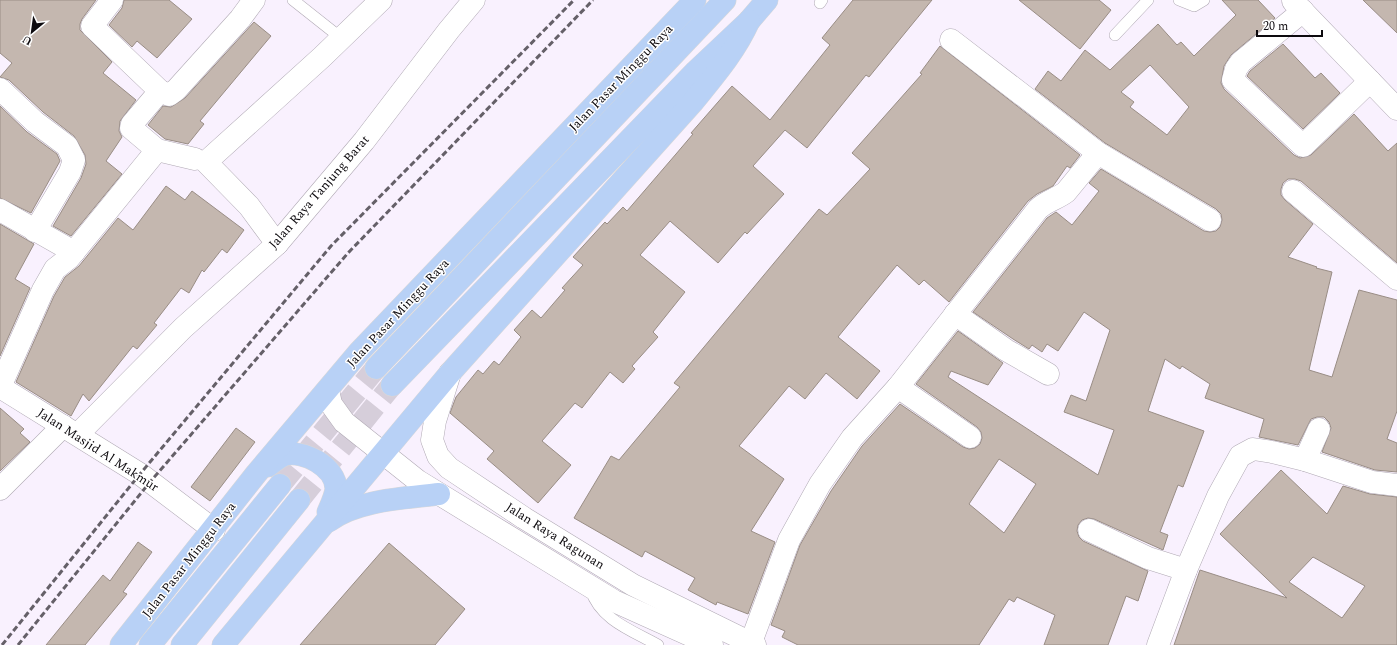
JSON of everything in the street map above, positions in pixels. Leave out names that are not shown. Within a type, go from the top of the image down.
[{"type":"main road","name":"Jalan Pasar Minggu Raya","points":[[121,645],[214,530],[256,474],[359,352],[695,0]]},
{"type":"main road","name":"Jalan Pasar Minggu Raya","points":[[376,368],[725,0]]},
{"type":"main road","points":[[392,385],[696,71],[749,21],[767,0]]},
{"type":"main road","points":[[223,645],[450,373],[694,102],[726,61],[740,40],[749,21]]},
{"type":"main road","points":[[256,474],[283,455],[297,453],[322,464],[334,479],[336,488],[334,497],[320,528]]},
{"type":"main road","name":"Jalan Pasar Minggu Raya","points":[[150,645],[280,485]]},
{"type":"main road","points":[[320,528],[337,515],[348,511],[390,501],[439,494]]},
{"type":"main road","points":[[182,645],[299,500]]},
{"type":"street","points":[[112,0],[92,26],[160,91],[168,95],[176,90],[240,19],[254,0]]},
{"type":"street","points":[[277,244],[250,206],[206,162],[381,0]]},
{"type":"street","name":"Jalan Raya Tanjung Barat","points":[[0,490],[70,430],[277,244],[364,142],[449,30],[474,0]]},
{"type":"street","points":[[1370,81],[1303,146],[1233,80],[1236,69],[1241,62],[1298,6],[1397,109]]},
{"type":"street","points":[[951,40],[1098,154],[1210,220]]},
{"type":"street","points":[[0,89],[35,122],[67,146],[74,160],[70,172],[35,231]]},
{"type":"street","points":[[160,91],[132,124],[131,128],[157,150],[195,159]]},
{"type":"street","points":[[0,387],[43,290],[55,269],[74,252],[157,150]]},
{"type":"street","points":[[752,644],[789,540],[813,495],[852,438],[898,387],[1038,208],[1044,203],[1060,197],[1066,192],[1098,154]]},
{"type":"street","points":[[1293,191],[1397,279]]},
{"type":"street","points":[[0,210],[74,252]]},
{"type":"street","points":[[955,314],[1006,350],[1048,374]]},
{"type":"street","name":"Jalan Raya Ragunan","points":[[450,373],[432,440],[438,456],[449,468],[524,518],[633,585],[752,644]]},
{"type":"street","name":"Jalan Masjid Al Makmur","points":[[0,387],[140,474],[214,530]]},
{"type":"street","points":[[898,387],[970,437]]},
{"type":"street","name":"Jalan Raya Ragunan","points":[[328,390],[331,404],[344,422],[418,481],[614,601],[712,645]]},
{"type":"street","points":[[1305,460],[1320,429]]},
{"type":"street","points":[[1158,645],[1186,570],[1218,496],[1240,456],[1253,449],[1272,452],[1305,460],[1372,482],[1397,485]]},
{"type":"street","points":[[1089,530],[1148,558],[1186,570]]},
{"type":"lane","points":[[293,0],[341,38]]},
{"type":"lane","points":[[1115,36],[1148,0]]},
{"type":"lane","points":[[1179,0],[1194,6],[1204,0]]},
{"type":"lane","name":"Jalan Raya Ragunan","points":[[590,587],[594,599],[608,616],[658,645]]},
{"type":"building","points":[[0,0],[96,0],[82,19],[80,30],[112,62],[103,73],[136,100],[120,121],[119,131],[122,137],[106,161],[122,174],[71,236],[53,226],[81,178],[86,164],[85,155],[74,136],[43,112],[9,80],[0,77],[12,63],[0,53]]},
{"type":"building","points":[[124,0],[169,0],[192,19],[157,58],[137,41],[132,47],[109,25],[122,8]]},
{"type":"building","points":[[853,0],[932,0],[869,77],[866,75],[807,148],[785,130],[753,166],[784,194],[747,234],[745,232],[718,263],[670,221],[640,255],[685,292],[653,332],[658,337],[632,366],[635,369],[623,383],[610,372],[582,408],[575,403],[542,441],[571,465],[538,503],[487,459],[494,451],[450,413],[456,397],[478,370],[483,374],[494,361],[499,365],[521,337],[514,330],[532,310],[541,318],[565,290],[562,288],[583,265],[573,257],[605,222],[607,224],[623,207],[627,211],[732,86],[770,120],[830,45],[822,38]]},
{"type":"building","points":[[1019,0],[1099,0],[1111,10],[1080,49]]},
{"type":"building","points":[[1222,0],[1258,0],[1275,18],[1231,55],[1224,66],[1221,83],[1224,89],[1294,155],[1300,158],[1311,155],[1354,114],[1388,151],[1397,143],[1397,263],[1301,181],[1288,179],[1283,183],[1281,195],[1313,224],[1288,257],[1317,267],[1316,268],[1332,272],[1309,370],[1332,377],[1359,290],[1397,300],[1397,411],[1387,439],[1397,443],[1397,472],[1375,470],[1322,452],[1331,428],[1329,422],[1324,417],[1311,419],[1298,445],[1259,437],[1264,419],[1205,398],[1210,384],[1182,366],[1180,369],[1165,359],[1148,411],[1204,431],[1183,487],[1178,485],[1160,532],[1168,535],[1163,550],[1094,519],[1088,518],[1082,520],[1078,525],[1077,531],[1079,537],[1083,541],[1148,571],[1138,601],[1126,596],[1108,645],[1044,645],[1055,615],[1017,597],[1014,602],[1009,599],[979,645],[798,645],[782,637],[785,631],[771,625],[800,545],[831,491],[862,446],[900,404],[963,447],[969,449],[975,448],[980,444],[982,438],[981,432],[977,427],[916,384],[958,331],[1003,363],[988,385],[951,371],[948,377],[1098,475],[1114,430],[1064,412],[1071,395],[1086,401],[1110,330],[1084,312],[1058,351],[1047,344],[1042,352],[1032,345],[1029,349],[973,312],[1047,218],[1056,212],[1072,225],[1099,191],[1089,183],[1101,169],[1204,231],[1216,231],[1220,227],[1222,220],[1221,214],[1216,209],[1105,143],[1035,89],[1048,71],[1061,81],[1085,50],[1110,70],[1158,24],[1177,45],[1181,42],[1194,56],[1236,15]],"holes":[[[1150,65],[1189,107],[1167,135],[1130,107],[1134,102],[1121,92]],[[999,459],[1036,484],[1004,533],[969,504]]]},
{"type":"building","points":[[1363,0],[1397,0],[1397,33]]},
{"type":"building","points":[[254,22],[271,36],[200,121],[204,124],[188,144],[165,139],[148,125],[163,106],[171,107],[185,98]]},
{"type":"building","points":[[1283,44],[1315,78],[1321,73],[1340,93],[1303,129],[1247,76],[1250,71]]},
{"type":"building","points":[[940,46],[1080,155],[1070,168],[1067,166],[1053,186],[1037,194],[1028,201],[949,302],[924,280],[919,285],[897,265],[838,337],[880,371],[857,399],[826,373],[805,399],[789,386],[739,446],[784,479],[751,531],[775,542],[748,614],[717,602],[716,605],[688,590],[695,578],[645,551],[642,557],[574,518],[611,456],[619,460],[680,387],[674,383],[819,209],[827,215],[870,169],[852,153],[922,74],[920,73]]},
{"type":"building","points":[[0,106],[27,132],[57,154],[60,161],[31,213],[0,198]]},
{"type":"building","points":[[166,186],[185,200],[192,191],[244,230],[227,253],[222,249],[204,272],[202,270],[189,293],[181,288],[154,323],[157,325],[137,349],[133,346],[89,401],[83,394],[71,416],[16,382],[54,296],[65,277],[79,266],[118,218],[133,230]]},
{"type":"building","points":[[0,224],[34,244],[15,279],[30,288],[0,356]]},
{"type":"building","points":[[0,408],[24,429],[20,433],[30,442],[0,471]]},
{"type":"building","points":[[236,428],[255,442],[210,501],[191,487]]},
{"type":"building","points":[[1281,470],[1327,514],[1343,486],[1370,494],[1397,497],[1397,645],[1174,645],[1200,570],[1287,598],[1220,534]],"holes":[[[1313,557],[1365,586],[1342,618],[1289,582]]]},
{"type":"building","points":[[138,542],[152,552],[123,592],[127,594],[85,645],[46,645],[103,575],[110,581]]},
{"type":"building","points":[[389,543],[465,609],[435,645],[300,645]]},
{"type":"tunnel","points":[[280,485],[376,368]]},
{"type":"tunnel","points":[[299,500],[392,385]]},
{"type":"railway","points":[[2,645],[140,474],[331,246],[574,0]]},
{"type":"railway","points":[[18,645],[150,482],[348,253],[593,0]]}]
